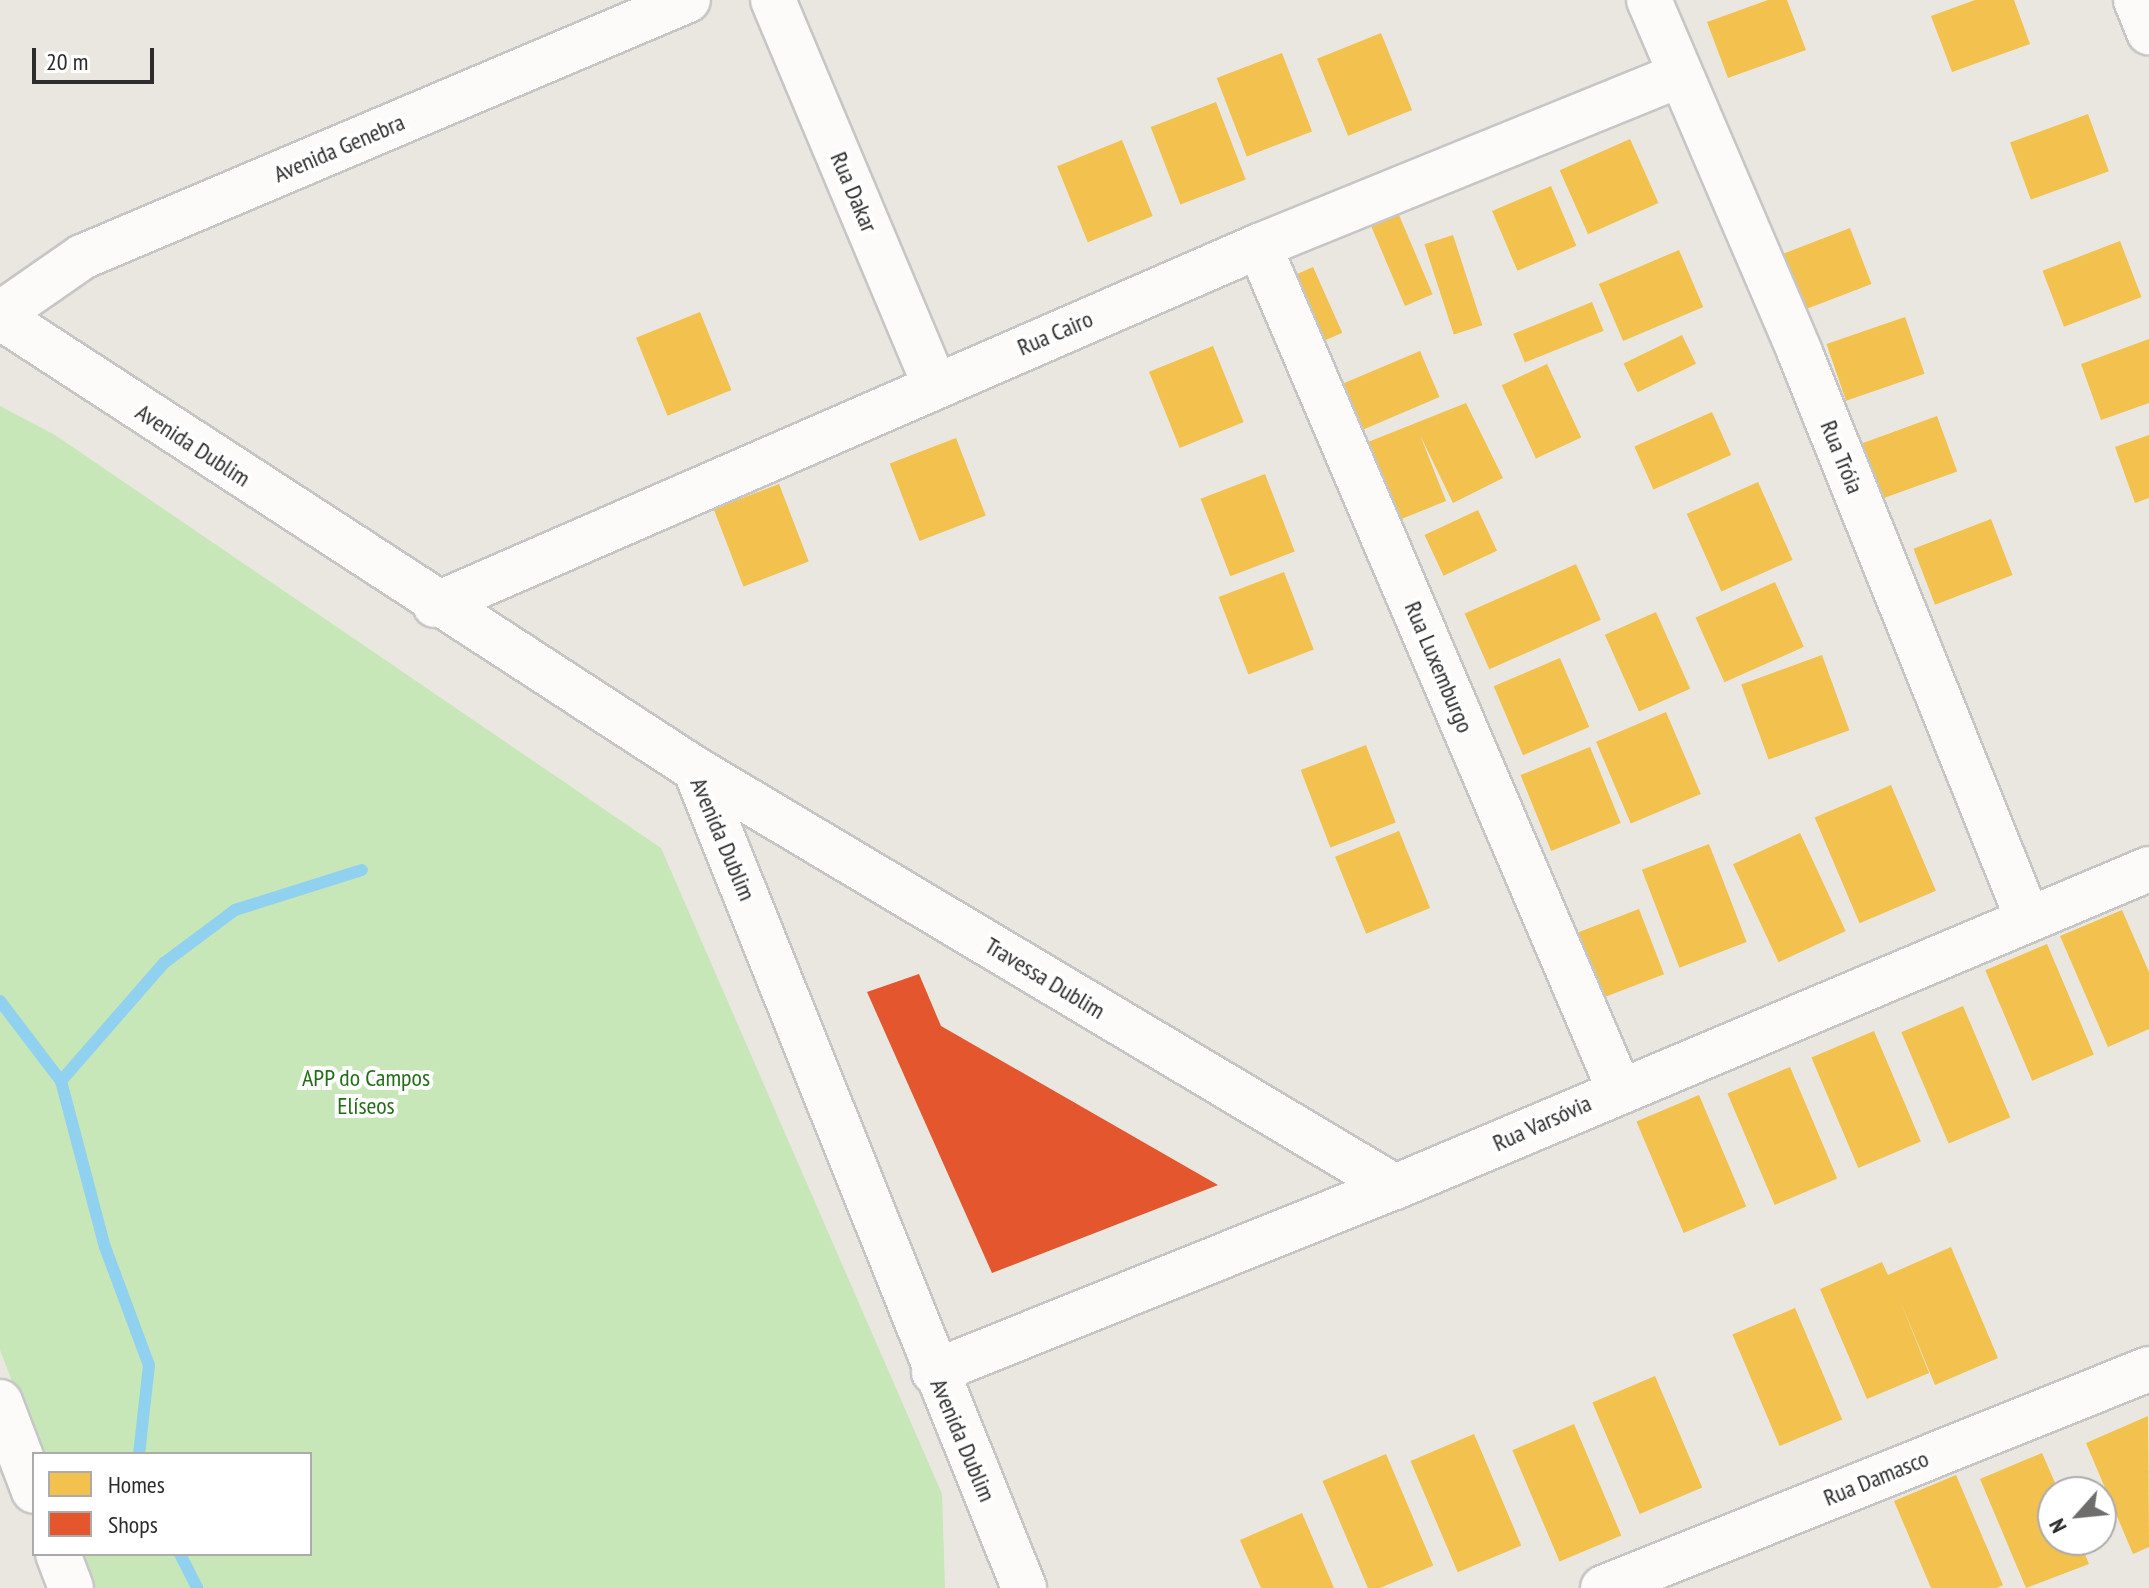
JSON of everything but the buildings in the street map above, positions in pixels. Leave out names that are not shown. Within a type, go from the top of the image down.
[{"type":"street","name":"Avenida Genebra","points":[[0,315],[82,257],[688,0]]},
{"type":"street","name":"Rua Dakar","points":[[773,0],[935,385]]},
{"type":"street","name":"Rua Tróia","points":[[1649,0],[1800,353],[2027,917]]},
{"type":"street","points":[[2136,0],[2149,32]]},
{"type":"street","name":"Rua Cairo","points":[[435,605],[1259,246],[1680,75]]},
{"type":"street","name":"Rua Luxemburgo","points":[[1259,246],[1619,1089]]},
{"type":"street","name":"Avenida Dublim","points":[[0,315],[435,605],[695,769],[800,1021],[934,1372],[1024,1588]]},
{"type":"street","name":"Travessa Dublim","points":[[695,769],[1395,1187]]},
{"type":"street","name":"Rua Varsóvia","points":[[934,1372],[1395,1187],[1619,1089],[2027,917],[2149,869]]},
{"type":"street","name":"Rua Damasco","points":[[1603,1588],[2149,1369]]},
{"type":"street","points":[[0,1402],[32,1486]]},
{"type":"street","points":[[59,1556],[71,1588]]},
{"type":"green space","name":"APP do Campos Elíseos","points":[[0,406],[55,435],[661,848],[942,1494],[945,1588],[90,1588],[78,1556],[312,1556],[312,1452],[39,1452],[0,1350]]},
{"type":"waterway","points":[[61,1081],[164,963],[235,910],[362,870]]},
{"type":"waterway","points":[[0,1001],[61,1081],[105,1247],[149,1365],[139,1452]]},
{"type":"waterway","points":[[181,1556],[197,1588]]}]
